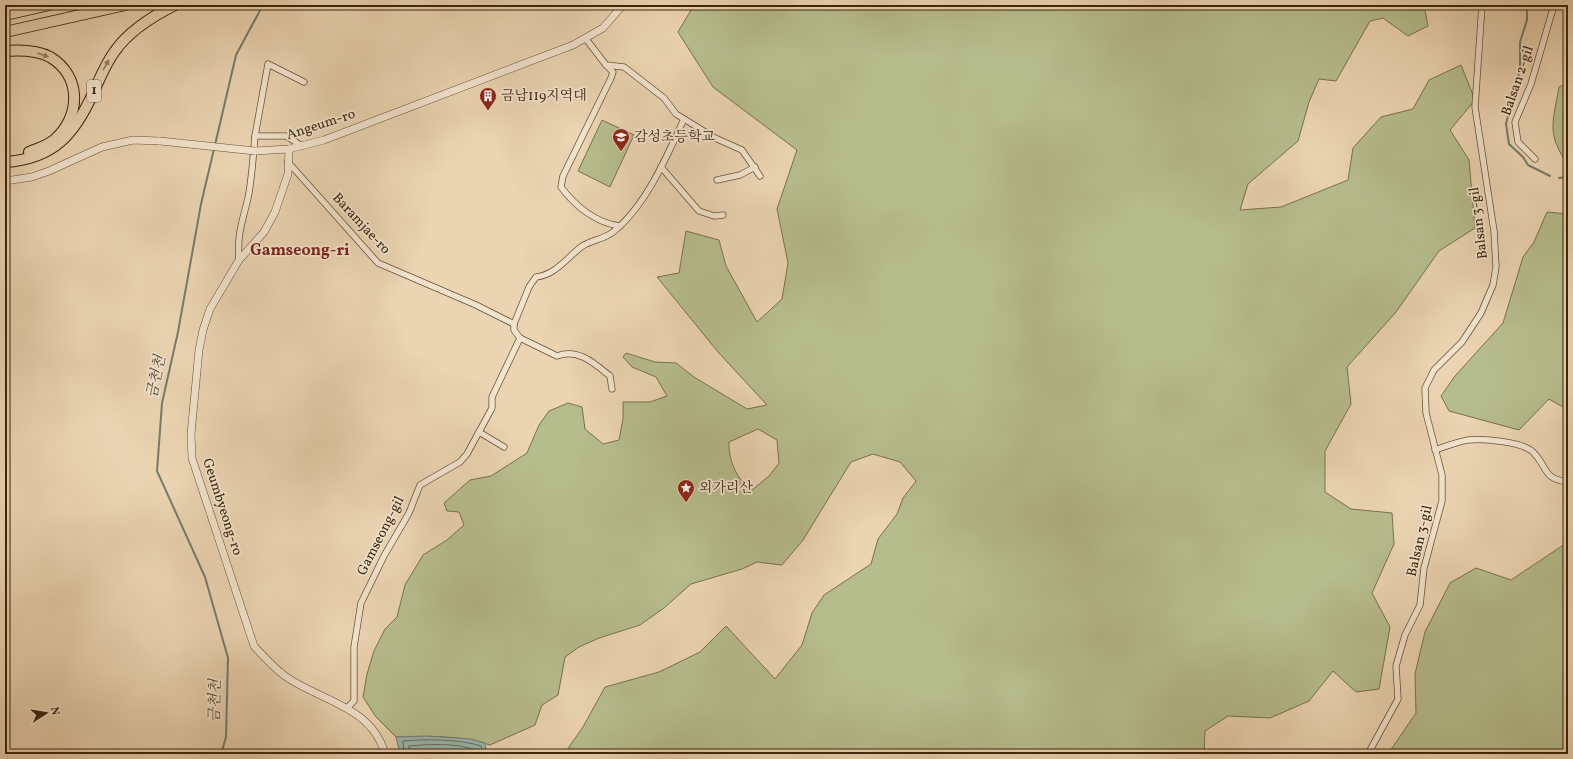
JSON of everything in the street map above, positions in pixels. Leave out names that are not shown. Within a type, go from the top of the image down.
[{"type":"highway","points":[[5,15],[49,5]]},
{"type":"highway","points":[[5,32],[125,5]]},
{"type":"highway","name":"1","points":[[5,162],[25,160],[47,152],[57,146],[77,123],[114,51],[128,36],[148,21],[175,5]]},
{"type":"highway","points":[[5,50],[33,52],[49,57],[62,66],[73,87],[74,100],[71,120],[54,141],[23,154],[5,156]]},
{"type":"street","name":"Angeum-ro","points":[[5,181],[32,177],[102,147],[133,140],[160,141],[255,151],[289,149],[302,146],[332,137],[586,39],[603,28],[623,5]]},
{"type":"street","name":"Balsan 3-gil","points":[[1368,754],[1398,699],[1396,666],[1406,635],[1420,605],[1424,568],[1442,501],[1442,475],[1426,413],[1425,388],[1434,370],[1462,342],[1481,313],[1493,285],[1496,267],[1494,231],[1475,107],[1482,5]]},
{"type":"street","name":"Balsan 2-gil","points":[[1535,159],[1518,142],[1515,122],[1531,84],[1554,5]]},
{"type":"street","points":[[586,39],[613,72],[563,176],[561,187],[583,210],[603,222],[620,226]]},
{"type":"street","points":[[239,260],[238,243],[241,220],[248,198],[255,136],[268,64],[304,82]]},
{"type":"street","points":[[606,65],[624,67],[664,98],[676,114],[715,138],[742,150],[760,176]]},
{"type":"street","points":[[612,389],[610,376],[592,361],[570,352],[557,356],[520,338],[514,330],[514,324],[529,287],[536,277],[547,276],[582,246],[603,239],[620,226],[634,211],[661,167],[684,119]]},
{"type":"street","points":[[255,136],[286,136],[302,146]]},
{"type":"street","name":"Geumbyeong-ro","points":[[289,149],[288,174],[275,212],[264,232],[239,260],[210,309],[203,330],[199,350],[191,434],[192,458],[254,646],[286,677],[347,708],[371,727],[378,735],[385,754]]},
{"type":"street","name":"Baramjae-ro","points":[[288,162],[378,264],[476,305],[514,324]]},
{"type":"street","points":[[661,167],[699,211],[714,216],[723,215]]},
{"type":"street","points":[[717,180],[740,175],[755,167]]},
{"type":"street","name":"Gamseong-gil","points":[[347,708],[354,701],[354,647],[361,603],[381,562],[409,513],[420,485],[460,462],[468,454],[492,408],[492,397],[520,338]]},
{"type":"street","points":[[479,432],[504,447]]},
{"type":"street","points":[[1435,450],[1470,440],[1517,444],[1528,447],[1534,453],[1549,477],[1556,481],[1568,482]]},
{"type":"green space","points":[[694,5],[1424,5],[1428,26],[1408,36],[1383,18],[1370,21],[1336,81],[1319,79],[1309,102],[1298,141],[1248,184],[1240,210],[1281,207],[1348,180],[1353,148],[1381,117],[1413,109],[1429,80],[1461,65],[1475,100],[1450,130],[1469,160],[1475,228],[1439,251],[1396,312],[1347,367],[1351,404],[1325,451],[1325,492],[1351,509],[1392,513],[1394,544],[1372,593],[1390,627],[1379,689],[1356,692],[1333,671],[1309,701],[1270,718],[1228,716],[1205,731],[1204,754],[564,754],[583,727],[605,687],[659,672],[700,652],[726,626],[775,679],[802,645],[812,613],[824,595],[871,564],[878,539],[897,514],[903,498],[916,481],[900,462],[873,454],[851,462],[803,540],[782,565],[757,562],[742,569],[691,584],[664,608],[640,625],[599,638],[579,647],[565,657],[558,695],[542,705],[535,725],[490,745],[467,739],[432,736],[396,737],[376,717],[363,697],[367,674],[374,651],[385,629],[397,617],[405,585],[423,555],[447,540],[464,525],[459,512],[447,511],[444,503],[470,480],[491,476],[527,453],[539,425],[549,411],[568,403],[582,407],[585,429],[603,444],[619,440],[623,419],[623,402],[650,402],[667,396],[656,377],[632,367],[623,357],[626,353],[655,362],[676,363],[694,377],[747,409],[767,405],[718,352],[657,277],[679,273],[686,231],[719,240],[726,266],[757,322],[782,299],[788,263],[777,209],[797,150],[713,87],[678,32]],"holes":[[[758,429],[777,440],[779,463],[769,476],[752,490],[742,481],[734,469],[730,455],[729,442]]]},
{"type":"green space","points":[[1568,82],[1568,165],[1556,144],[1553,119],[1559,87]]},
{"type":"green space","points":[[602,120],[634,135],[610,187],[578,171]]},
{"type":"green space","points":[[1547,212],[1568,214],[1568,410],[1549,399],[1519,430],[1449,411],[1441,396],[1455,376],[1503,323],[1523,257],[1534,242]]},
{"type":"green space","points":[[1568,542],[1568,754],[1388,754],[1416,713],[1415,674],[1425,632],[1450,583],[1476,568],[1511,580]]},
{"type":"water","points":[[427,736],[471,739],[485,743],[487,754],[400,754],[396,737]]},
{"type":"waterway","name":"금천천","points":[[215,145],[236,55],[263,5]]},
{"type":"waterway","points":[[1527,5],[1527,20],[1520,42],[1520,69],[1506,124],[1509,144],[1523,157],[1528,165],[1550,176]]},
{"type":"waterway","name":"금천천","points":[[214,149],[201,204],[178,332],[162,403],[157,471],[205,577],[228,658],[226,737],[221,754]]},
{"type":"waterway","points":[[1559,178],[1568,177]]},
{"type":"place","name":"금남119지역대","points":[[488,111]]},
{"type":"place","name":"감성초등학교","points":[[621,152]]},
{"type":"place","name":"외가리산","points":[[686,503]]},
{"type":"district","name":"Gamseong-ri","points":[[300,251]]}]
